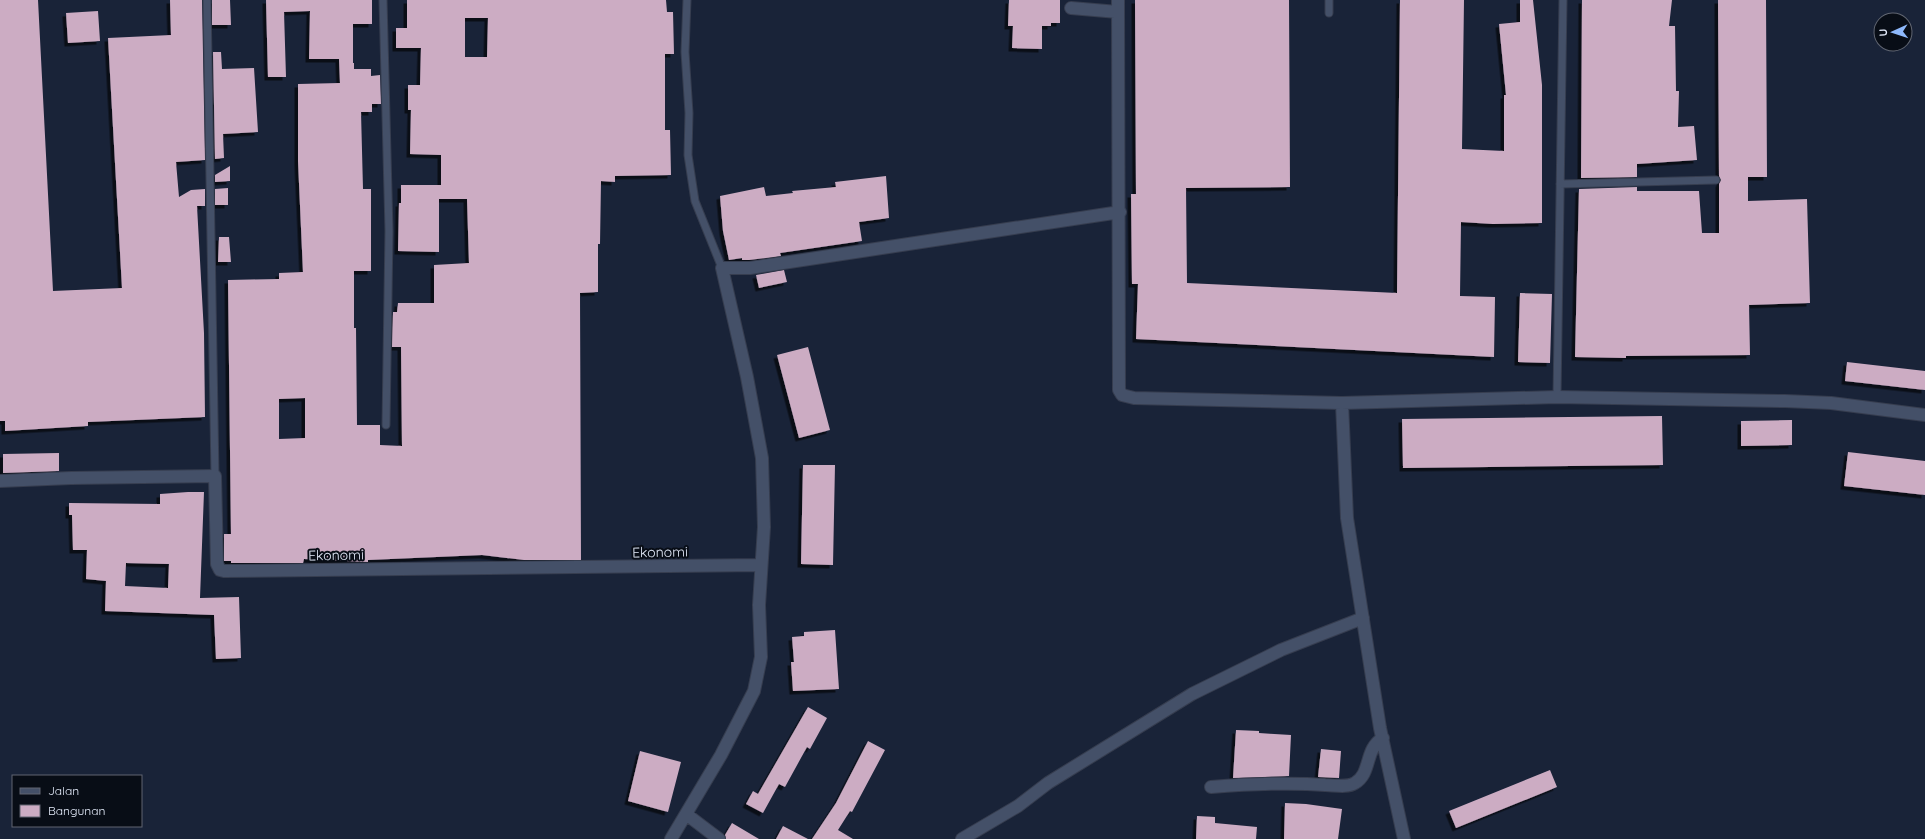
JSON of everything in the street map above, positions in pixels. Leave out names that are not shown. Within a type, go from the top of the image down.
[{"type":"street","points":[[1071,8],[1118,6],[1120,212],[1119,390],[1122,395],[1134,398],[1342,403],[1557,397],[1786,401],[1831,404],[1925,415]]},
{"type":"street","points":[[671,839],[721,755],[754,691],[761,657],[760,605],[764,527],[762,458],[747,376],[722,268],[750,268],[1120,212]]},
{"type":"street","points":[[1342,403],[1347,518],[1383,738],[1404,839]]},
{"type":"street","points":[[0,481],[71,478],[215,476]]},
{"type":"street","name":"Ekonomi","points":[[215,476],[217,564],[220,570],[224,571],[761,566]]},
{"type":"street","points":[[962,839],[1018,806],[1048,783],[1192,694],[1281,650],[1363,618]]},
{"type":"street","points":[[1211,787],[1306,783],[1341,786],[1354,784],[1362,777],[1372,748],[1383,738]]},
{"type":"street","points":[[686,814],[718,839]]},
{"type":"lane","points":[[208,0],[215,476]]},
{"type":"lane","points":[[383,0],[389,231],[386,425]]},
{"type":"lane","points":[[687,0],[685,52],[689,113],[688,155],[695,201],[722,268]]},
{"type":"lane","points":[[1329,0],[1329,13]]},
{"type":"lane","points":[[1557,397],[1563,0]]},
{"type":"lane","points":[[1560,184],[1716,180]]},
{"type":"building","points":[[0,0],[38,0],[53,291],[122,288],[108,38],[171,35],[170,0],[202,0],[205,160],[176,162],[179,197],[191,190],[205,189],[205,206],[197,206],[204,333],[205,417],[88,422],[88,426],[5,431],[5,421],[0,421]]},
{"type":"building","points":[[212,0],[230,0],[231,25],[212,25]]},
{"type":"building","points":[[266,0],[372,0],[372,24],[353,24],[354,69],[371,69],[371,76],[380,75],[381,104],[372,104],[372,112],[361,112],[363,189],[371,189],[371,271],[354,271],[357,425],[380,425],[380,445],[402,446],[401,347],[392,347],[393,312],[397,312],[398,303],[434,303],[434,265],[469,263],[467,199],[439,199],[439,252],[398,251],[401,185],[441,185],[441,155],[410,154],[411,110],[408,110],[408,85],[420,85],[421,48],[396,48],[396,28],[407,28],[407,0],[666,0],[667,12],[673,12],[674,54],[665,54],[665,130],[670,130],[671,175],[615,176],[615,182],[601,181],[600,244],[598,244],[598,292],[580,293],[581,560],[524,560],[482,555],[368,560],[368,562],[304,559],[303,563],[231,563],[231,561],[224,561],[224,534],[231,534],[228,280],[279,279],[279,273],[303,272],[298,161],[298,84],[340,83],[339,59],[309,59],[310,11],[284,12],[286,77],[268,77]],"holes":[[[465,18],[488,18],[487,57],[465,57]],[[305,398],[305,438],[279,439],[279,399]]]},
{"type":"building","points":[[1009,0],[1060,0],[1060,23],[1051,23],[1051,26],[1042,26],[1042,49],[1012,48],[1013,26],[1008,26]]},
{"type":"building","points":[[1135,0],[1289,0],[1290,187],[1186,188],[1187,283],[1397,293],[1400,0],[1464,0],[1462,149],[1504,151],[1504,95],[1506,95],[1499,24],[1520,22],[1520,0],[1533,0],[1542,85],[1542,223],[1493,224],[1461,222],[1460,296],[1495,297],[1494,357],[1136,339],[1138,284],[1132,284],[1131,194],[1136,194]]},
{"type":"building","points":[[1582,0],[1672,0],[1669,26],[1675,26],[1676,91],[1679,91],[1678,127],[1694,126],[1697,160],[1637,164],[1637,177],[1581,178]]},
{"type":"building","points":[[1718,0],[1766,0],[1767,177],[1748,177],[1748,201],[1807,199],[1810,303],[1749,305],[1750,355],[1626,356],[1626,358],[1575,357],[1579,189],[1637,187],[1637,191],[1699,191],[1702,233],[1719,233],[1719,184],[1721,180],[1719,176]]},
{"type":"building","points":[[98,11],[100,41],[68,43],[66,13]]},
{"type":"building","points":[[213,52],[221,52],[222,69],[254,68],[258,132],[223,134],[224,158],[215,159]]},
{"type":"building","points":[[230,166],[230,181],[215,182],[215,175]]},
{"type":"building","points":[[886,176],[889,218],[859,222],[862,241],[780,253],[781,256],[749,260],[742,260],[742,258],[729,260],[723,231],[720,196],[764,187],[766,196],[793,193],[792,191],[836,187],[835,182]]},
{"type":"building","points":[[228,188],[228,205],[215,205],[215,189]]},
{"type":"building","points":[[219,237],[229,237],[231,262],[218,262]]},
{"type":"building","points":[[784,270],[787,282],[759,288],[756,275]]},
{"type":"building","points":[[1520,293],[1552,294],[1550,363],[1518,362]]},
{"type":"building","points":[[808,347],[830,430],[799,438],[777,355]]},
{"type":"building","points":[[1847,362],[1925,371],[1925,390],[1845,381]]},
{"type":"building","points":[[1662,416],[1663,465],[1403,468],[1402,419]]},
{"type":"building","points":[[1792,420],[1792,445],[1741,446],[1741,421]]},
{"type":"building","points":[[1848,452],[1925,461],[1925,495],[1844,486]]},
{"type":"building","points":[[59,453],[59,471],[3,473],[3,454]]},
{"type":"building","points":[[803,465],[835,465],[833,565],[801,564]]},
{"type":"building","points":[[204,492],[200,598],[239,597],[241,658],[216,659],[214,615],[105,611],[106,581],[86,579],[87,550],[73,550],[72,515],[69,515],[69,503],[160,504],[160,494]],"holes":[[[126,563],[169,564],[168,588],[125,586]]]},
{"type":"building","points":[[835,630],[839,689],[793,691],[791,662],[794,662],[792,637],[804,636],[804,632]]},
{"type":"building","points":[[808,707],[827,718],[810,749],[807,747],[785,787],[779,784],[763,813],[746,804],[753,791],[758,794]]},
{"type":"building","points":[[1236,730],[1291,735],[1289,776],[1233,778]]},
{"type":"building","points":[[868,741],[885,750],[852,812],[850,811],[838,830],[853,839],[812,839],[836,803]]},
{"type":"building","points":[[1321,749],[1341,751],[1339,778],[1318,777]]},
{"type":"building","points":[[640,751],[681,762],[668,812],[628,801]]},
{"type":"building","points":[[1550,770],[1557,787],[1456,828],[1449,811]]},
{"type":"building","points":[[1285,803],[1306,804],[1342,809],[1338,839],[1284,839]]},
{"type":"building","points":[[1197,816],[1215,817],[1215,823],[1257,827],[1256,839],[1196,839]]},
{"type":"building","points":[[732,823],[759,839],[726,839],[725,835]]},
{"type":"building","points":[[783,826],[808,839],[776,839]]}]
